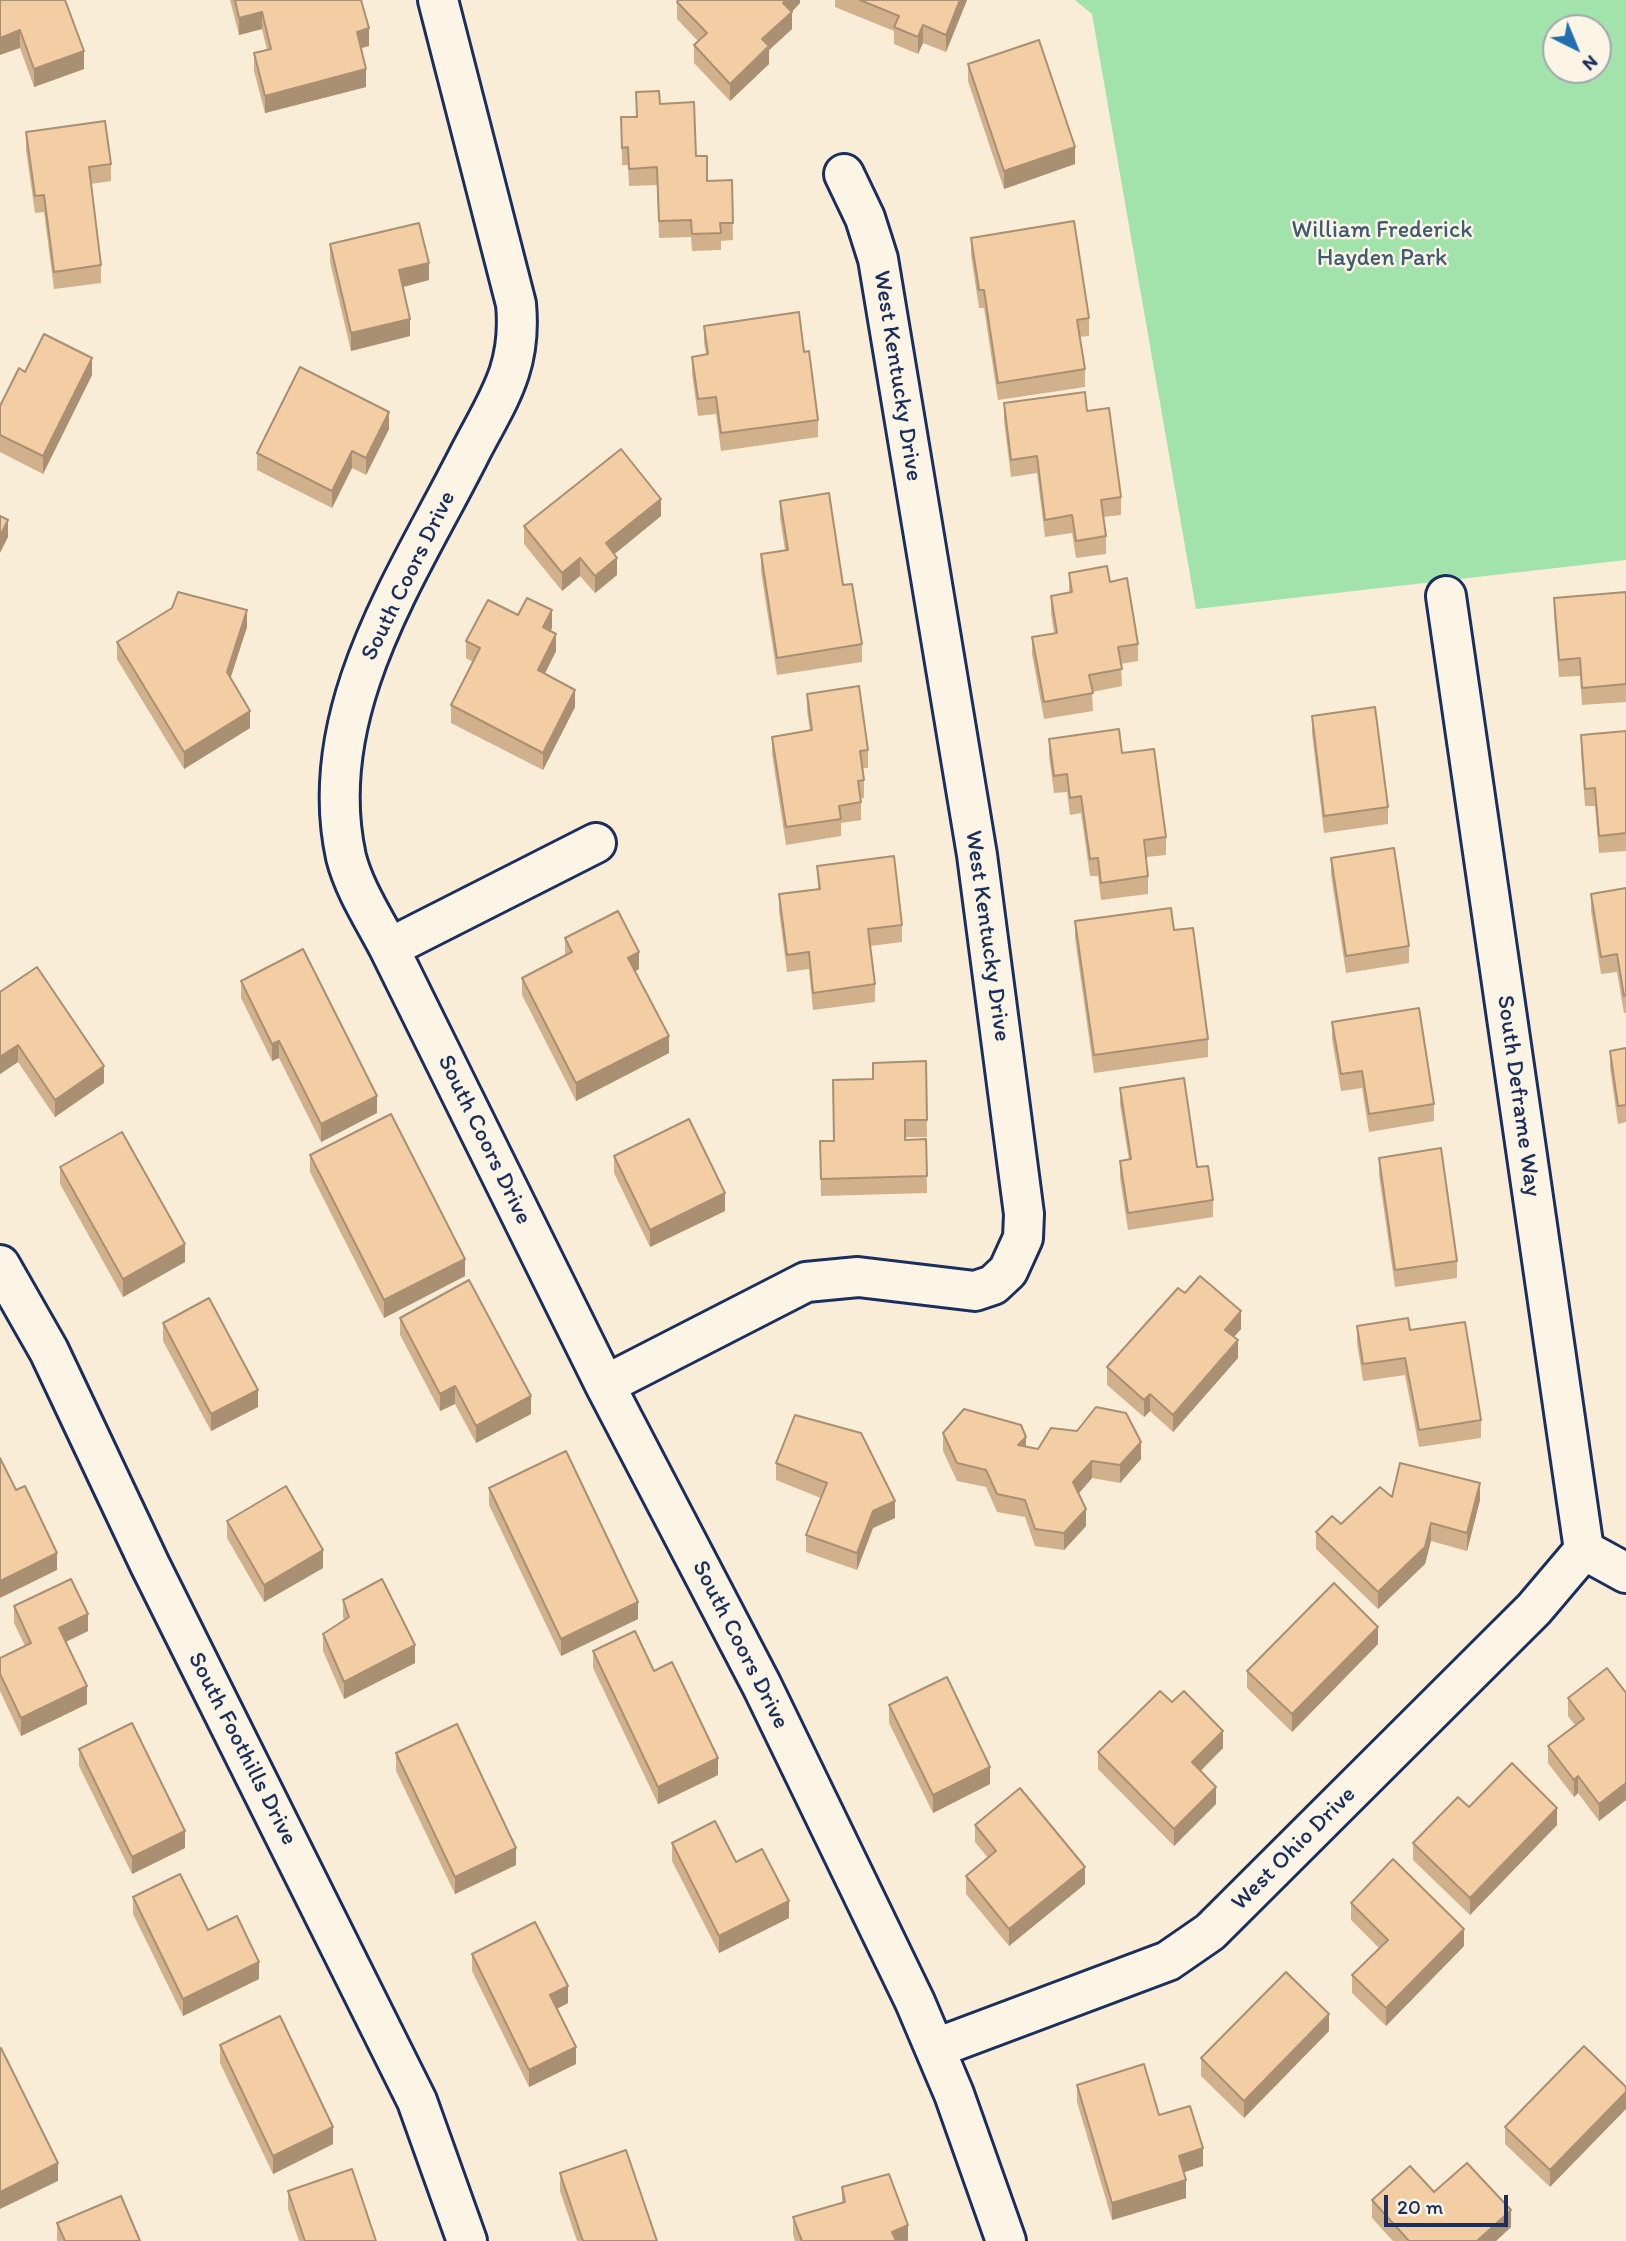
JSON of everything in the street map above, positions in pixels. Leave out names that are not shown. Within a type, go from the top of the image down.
[{"type":"street","name":"South Coors Drive","points":[[438,0],[516,304],[517,354],[509,375],[371,646],[348,725],[342,798],[345,849],[357,887],[390,948],[604,1385],[762,1686],[936,2048],[1006,2241]]},
{"type":"street","name":"West Kentucky Drive","points":[[604,1385],[806,1283],[858,1277],[975,1291],[984,1288],[992,1285],[1008,1271],[1023,1238],[1024,1214],[1012,1105],[977,855],[878,259],[865,218],[844,174]]},
{"type":"street","name":"South Deframe Way","points":[[1446,596],[1584,1550]]},
{"type":"street","points":[[390,948],[596,843]]},
{"type":"street","name":"South Foothills Drive","points":[[0,1265],[49,1351],[150,1565],[417,2101],[467,2241]]},
{"type":"street","points":[[1584,1550],[1626,1573]]},
{"type":"street","name":"West Ohio Drive","points":[[936,2048],[1140,1972],[1188,1950],[1229,1914],[1534,1609],[1584,1550]]},
{"type":"green space","name":"William Frederick Hayden Park","points":[[1075,0],[1626,0],[1626,560],[1196,609],[1092,14]]},
{"type":"building","points":[[0,0],[65,0],[84,51],[34,69],[20,30],[0,38]]},
{"type":"building","points":[[235,0],[361,0],[369,28],[357,32],[366,69],[265,96],[254,53],[271,49],[262,12],[239,18]]},
{"type":"building","points":[[678,0],[786,0],[783,3],[792,12],[762,39],[769,46],[730,84],[694,45],[707,33]]},
{"type":"building","points":[[860,0],[960,0],[946,35],[923,25],[918,37],[894,27],[899,16]]},
{"type":"building","points":[[1039,40],[1075,147],[1004,171],[968,64]]},
{"type":"building","points":[[659,91],[660,104],[694,102],[696,156],[707,156],[707,181],[732,180],[733,223],[720,223],[721,233],[692,234],[691,220],[659,221],[657,167],[629,169],[628,147],[622,148],[621,117],[637,117],[636,92]]},
{"type":"building","points":[[105,121],[111,164],[89,167],[101,265],[54,272],[44,195],[35,196],[26,132]]},
{"type":"building","points":[[1074,221],[1089,318],[1077,320],[1085,369],[998,383],[984,290],[979,290],[971,238]]},
{"type":"building","points":[[419,223],[429,263],[399,270],[410,319],[351,333],[330,244]]},
{"type":"building","points":[[799,312],[804,352],[809,351],[818,420],[721,433],[716,397],[698,399],[692,357],[708,354],[704,326]]},
{"type":"building","points":[[44,334],[92,358],[43,456],[0,435],[0,406],[19,368],[25,372]]},
{"type":"building","points":[[300,367],[389,412],[366,458],[352,451],[332,491],[257,453]]},
{"type":"building","points":[[1085,392],[1087,411],[1109,408],[1121,497],[1101,500],[1106,536],[1076,541],[1072,515],[1045,520],[1037,456],[1011,460],[1004,403]]},
{"type":"building","points":[[621,449],[661,499],[606,543],[617,558],[595,576],[580,558],[562,573],[524,526]]},
{"type":"building","points":[[829,493],[843,585],[852,584],[862,644],[777,658],[761,554],[788,550],[780,501]]},
{"type":"building","points":[[0,516],[8,520],[0,536]]},
{"type":"building","points":[[1107,566],[1110,582],[1127,578],[1138,644],[1118,647],[1122,669],[1089,675],[1093,693],[1044,702],[1032,637],[1057,633],[1051,596],[1072,592],[1069,573]]},
{"type":"building","points":[[178,592],[247,610],[227,672],[250,711],[184,752],[117,642],[172,608]]},
{"type":"building","points":[[1626,592],[1626,684],[1582,688],[1580,658],[1559,660],[1554,598]]},
{"type":"building","points":[[527,598],[552,610],[543,627],[556,634],[538,670],[575,690],[543,753],[451,705],[480,648],[466,641],[488,600],[518,615]]},
{"type":"building","points":[[859,686],[868,750],[860,751],[864,780],[858,781],[861,802],[839,806],[841,819],[786,827],[772,737],[812,730],[807,694]]},
{"type":"building","points":[[1375,707],[1388,807],[1324,816],[1312,716]]},
{"type":"building","points":[[1119,729],[1122,753],[1154,749],[1166,837],[1144,840],[1148,876],[1101,883],[1098,858],[1090,859],[1081,796],[1070,798],[1067,774],[1054,776],[1049,739]]},
{"type":"building","points":[[1626,731],[1626,833],[1599,836],[1595,788],[1585,789],[1581,735]]},
{"type":"building","points":[[1394,848],[1409,946],[1346,956],[1331,858]]},
{"type":"building","points":[[894,856],[902,925],[868,929],[875,984],[813,993],[809,952],[787,955],[779,894],[820,889],[817,866]]},
{"type":"building","points":[[1626,888],[1624,996],[1617,954],[1601,957],[1591,894]]},
{"type":"building","points":[[1171,908],[1174,930],[1193,928],[1208,1039],[1094,1055],[1075,921]]},
{"type":"building","points":[[618,911],[639,952],[628,958],[669,1036],[576,1083],[522,978],[572,952],[565,938]]},
{"type":"building","points":[[303,949],[377,1096],[321,1124],[279,1041],[272,1044],[241,981]]},
{"type":"building","points":[[37,967],[104,1066],[55,1100],[18,1045],[0,1057],[0,992]]},
{"type":"building","points":[[1419,1008],[1434,1104],[1369,1114],[1362,1071],[1341,1074],[1332,1022]]},
{"type":"building","points":[[1626,1048],[1626,1105],[1618,1106],[1610,1051]]},
{"type":"building","points":[[926,1061],[927,1120],[905,1120],[905,1140],[926,1139],[927,1176],[821,1179],[820,1141],[834,1141],[833,1080],[873,1079],[873,1063]]},
{"type":"building","points":[[1184,1078],[1197,1167],[1208,1166],[1213,1200],[1128,1213],[1120,1161],[1131,1159],[1120,1088]]},
{"type":"building","points":[[391,1114],[465,1259],[384,1300],[310,1155]]},
{"type":"building","points":[[689,1119],[725,1193],[650,1230],[614,1156]]},
{"type":"building","points":[[122,1132],[185,1244],[123,1279],[60,1167]]},
{"type":"building","points":[[1441,1148],[1457,1261],[1395,1270],[1379,1158]]},
{"type":"building","points":[[1200,1276],[1241,1311],[1225,1330],[1238,1340],[1173,1415],[1150,1394],[1144,1400],[1107,1367],[1178,1288],[1185,1293]]},
{"type":"building","points":[[469,1280],[531,1396],[476,1426],[455,1386],[440,1394],[400,1318]]},
{"type":"building","points":[[209,1298],[258,1390],[211,1414],[163,1323]]},
{"type":"building","points":[[1408,1318],[1410,1330],[1465,1322],[1481,1420],[1419,1430],[1405,1358],[1363,1364],[1357,1326]]},
{"type":"building","points":[[1096,1407],[1126,1413],[1141,1442],[1120,1465],[1092,1461],[1073,1482],[1086,1509],[1064,1533],[1035,1529],[1025,1500],[997,1494],[986,1470],[957,1463],[943,1433],[964,1409],[1021,1425],[1026,1437],[1018,1445],[1038,1449],[1051,1428],[1077,1431]]},
{"type":"building","points":[[795,1415],[861,1433],[895,1501],[873,1511],[857,1553],[806,1535],[827,1483],[776,1463]]},
{"type":"building","points":[[566,1451],[638,1602],[561,1639],[489,1488]]},
{"type":"building","points":[[0,1458],[16,1490],[25,1486],[57,1553],[0,1581]]},
{"type":"building","points":[[1400,1463],[1480,1483],[1467,1533],[1431,1523],[1425,1547],[1378,1592],[1316,1532],[1332,1516],[1341,1524],[1380,1487],[1392,1497]]},
{"type":"building","points":[[286,1486],[323,1550],[264,1585],[227,1521]]},
{"type":"building","points":[[71,1579],[88,1614],[59,1628],[87,1686],[21,1718],[0,1674],[0,1658],[31,1643],[14,1606]]},
{"type":"building","points":[[382,1579],[415,1645],[344,1682],[323,1634],[349,1617],[343,1600]]},
{"type":"building","points":[[1334,1583],[1378,1627],[1292,1714],[1247,1671]]},
{"type":"building","points":[[635,1631],[654,1671],[672,1662],[718,1758],[658,1787],[593,1651]]},
{"type":"building","points":[[1607,1668],[1626,1693],[1626,1783],[1599,1804],[1578,1776],[1574,1780],[1548,1746],[1584,1719],[1568,1698]]},
{"type":"building","points":[[947,1677],[990,1767],[933,1795],[889,1705]]},
{"type":"building","points":[[1160,1691],[1172,1702],[1184,1691],[1223,1731],[1192,1762],[1216,1787],[1174,1829],[1098,1752]]},
{"type":"building","points":[[132,1723],[185,1831],[132,1857],[79,1749]]},
{"type":"building","points":[[457,1724],[516,1848],[455,1877],[396,1753]]},
{"type":"building","points":[[1512,1763],[1557,1808],[1470,1898],[1413,1843],[1458,1797],[1469,1807]]},
{"type":"building","points":[[1020,1788],[1085,1867],[1009,1929],[966,1876],[996,1851],[975,1825]]},
{"type":"building","points":[[715,1821],[736,1862],[762,1849],[789,1901],[719,1936],[672,1843]]},
{"type":"building","points":[[1393,1859],[1464,1929],[1386,2008],[1352,1975],[1388,1940],[1351,1903]]},
{"type":"building","points":[[180,1874],[208,1930],[237,1916],[259,1962],[183,1999],[133,1897]]},
{"type":"building","points":[[535,1922],[568,1986],[550,1995],[576,2047],[529,2070],[472,1954]]},
{"type":"building","points":[[1286,1972],[1329,2014],[1244,2101],[1201,2058]]},
{"type":"building","points":[[280,2016],[333,2127],[273,2156],[220,2045]]},
{"type":"building","points":[[1584,2046],[1626,2087],[1626,2092],[1550,2170],[1505,2127]]},
{"type":"building","points":[[0,2049],[58,2163],[0,2192]]},
{"type":"building","points":[[1144,2064],[1159,2115],[1190,2106],[1203,2148],[1179,2156],[1186,2180],[1112,2203],[1077,2085]]},
{"type":"building","points":[[626,2150],[657,2241],[583,2241],[560,2173]]},
{"type":"building","points":[[1467,2163],[1511,2210],[1477,2241],[1409,2241],[1372,2200],[1410,2166],[1434,2192]]},
{"type":"building","points":[[352,2169],[376,2241],[305,2241],[288,2191]]},
{"type":"building","points":[[889,2174],[908,2225],[892,2232],[896,2241],[802,2241],[793,2217],[845,2202],[842,2187]]},
{"type":"building","points":[[121,2196],[140,2241],[65,2241],[57,2223]]}]
